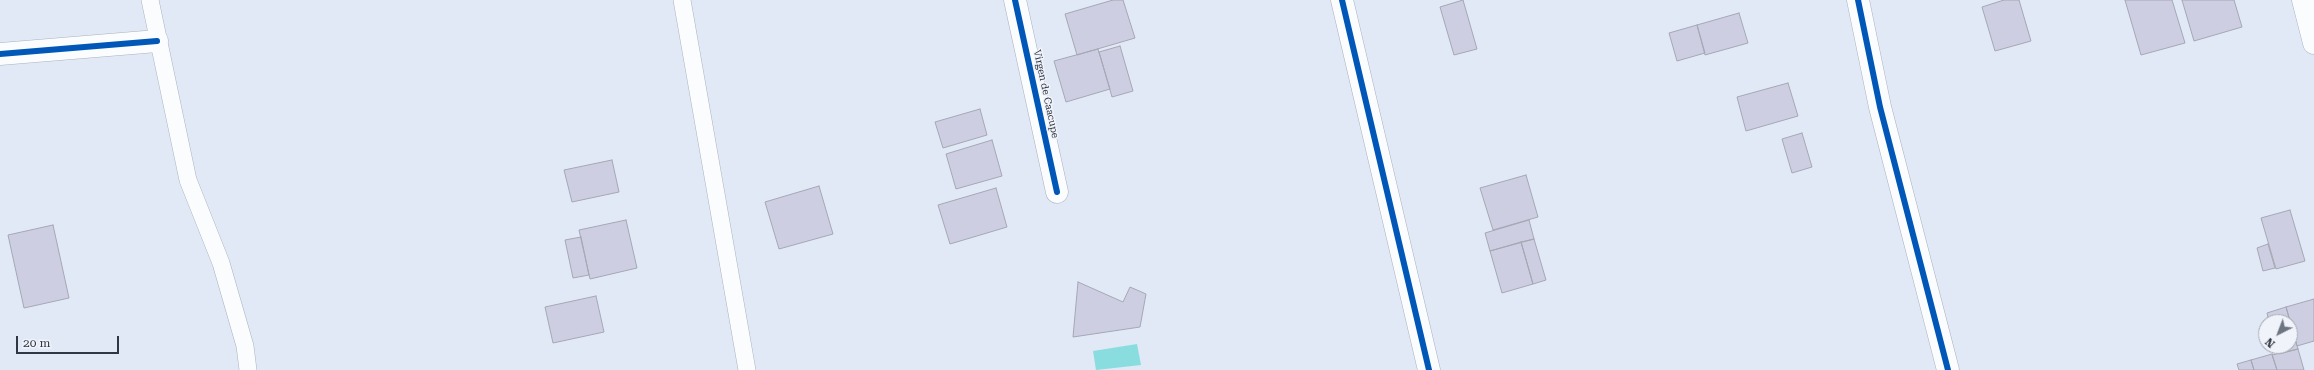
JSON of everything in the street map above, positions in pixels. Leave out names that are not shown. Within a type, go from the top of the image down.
[{"type":"street","name":"Virgen de Caacupe","points":[[1015,0],[1057,192]]},
{"type":"street","points":[[1342,0],[1429,370]]},
{"type":"street","points":[[1858,0],[1880,108],[1948,370]]},
{"type":"street","points":[[2303,0],[2314,43]]},
{"type":"street","points":[[0,54],[157,41]]},
{"type":"lane","points":[[150,0],[157,41],[188,180],[221,263],[245,346],[248,370]]},
{"type":"lane","points":[[682,0],[747,370]]},
{"type":"shaded area","points":[[1137,344],[1141,365],[1096,370],[1093,351]]},
{"type":"building","points":[[1113,0],[1123,0],[1135,38],[1077,55],[1065,14]]},
{"type":"building","points":[[1463,0],[1477,49],[1454,55],[1440,7]]},
{"type":"building","points":[[2004,0],[2019,0],[2031,41],[1995,51],[1982,7]]},
{"type":"building","points":[[2125,0],[2172,0],[2185,43],[2141,55]]},
{"type":"building","points":[[2182,0],[2234,0],[2242,27],[2194,41]]},
{"type":"building","points":[[1739,13],[1748,43],[1705,55],[1697,25]]},
{"type":"building","points":[[1697,25],[1705,53],[1677,61],[1669,33]]},
{"type":"building","points":[[1120,46],[1133,91],[1112,97],[1099,52]]},
{"type":"building","points":[[1098,49],[1110,89],[1066,102],[1054,61]]},
{"type":"building","points":[[1788,83],[1798,116],[1746,131],[1737,97]]},
{"type":"building","points":[[980,109],[987,135],[943,148],[935,122]]},
{"type":"building","points":[[1802,133],[1812,167],[1792,173],[1782,139]]},
{"type":"building","points":[[992,140],[1002,176],[956,189],[946,154]]},
{"type":"building","points":[[612,160],[619,192],[572,202],[564,170]]},
{"type":"building","points":[[1526,175],[1538,217],[1493,230],[1480,188]]},
{"type":"building","points":[[819,186],[833,234],[779,249],[765,202]]},
{"type":"building","points":[[996,188],[1007,227],[950,244],[938,205]]},
{"type":"building","points":[[2290,210],[2305,261],[2276,269],[2261,218]]},
{"type":"building","points":[[626,220],[637,268],[590,279],[579,230]]},
{"type":"building","points":[[1529,220],[1534,239],[1490,251],[1485,233]]},
{"type":"building","points":[[53,225],[69,298],[24,308],[8,235]]},
{"type":"building","points":[[581,237],[589,275],[573,278],[565,240]]},
{"type":"building","points":[[1534,239],[1546,280],[1533,284],[1521,242]]},
{"type":"building","points":[[1521,242],[1533,284],[1502,293],[1490,251]]},
{"type":"building","points":[[2268,244],[2275,268],[2263,271],[2257,248]]},
{"type":"building","points":[[1078,282],[1123,302],[1130,287],[1146,294],[1140,327],[1073,337]]},
{"type":"building","points":[[596,296],[604,332],[553,343],[545,307]]},
{"type":"building","points":[[2314,299],[2314,341],[2298,346],[2298,314],[2288,314],[2286,307]]},
{"type":"building","points":[[2286,307],[2288,314],[2267,314]]},
{"type":"building","points":[[2298,349],[2304,370],[2277,370],[2272,355],[2298,354]]},
{"type":"building","points":[[2272,354],[2277,370],[2254,370],[2251,360]]},
{"type":"building","points":[[2251,360],[2254,370],[2239,370],[2237,364]]},
{"type":"cycle path","points":[[1015,0],[1057,192]]},
{"type":"cycle path","points":[[1342,0],[1429,370]]},
{"type":"cycle path","points":[[1858,0],[1880,107],[1948,370]]},
{"type":"cycle path","points":[[0,54],[157,41]]}]
